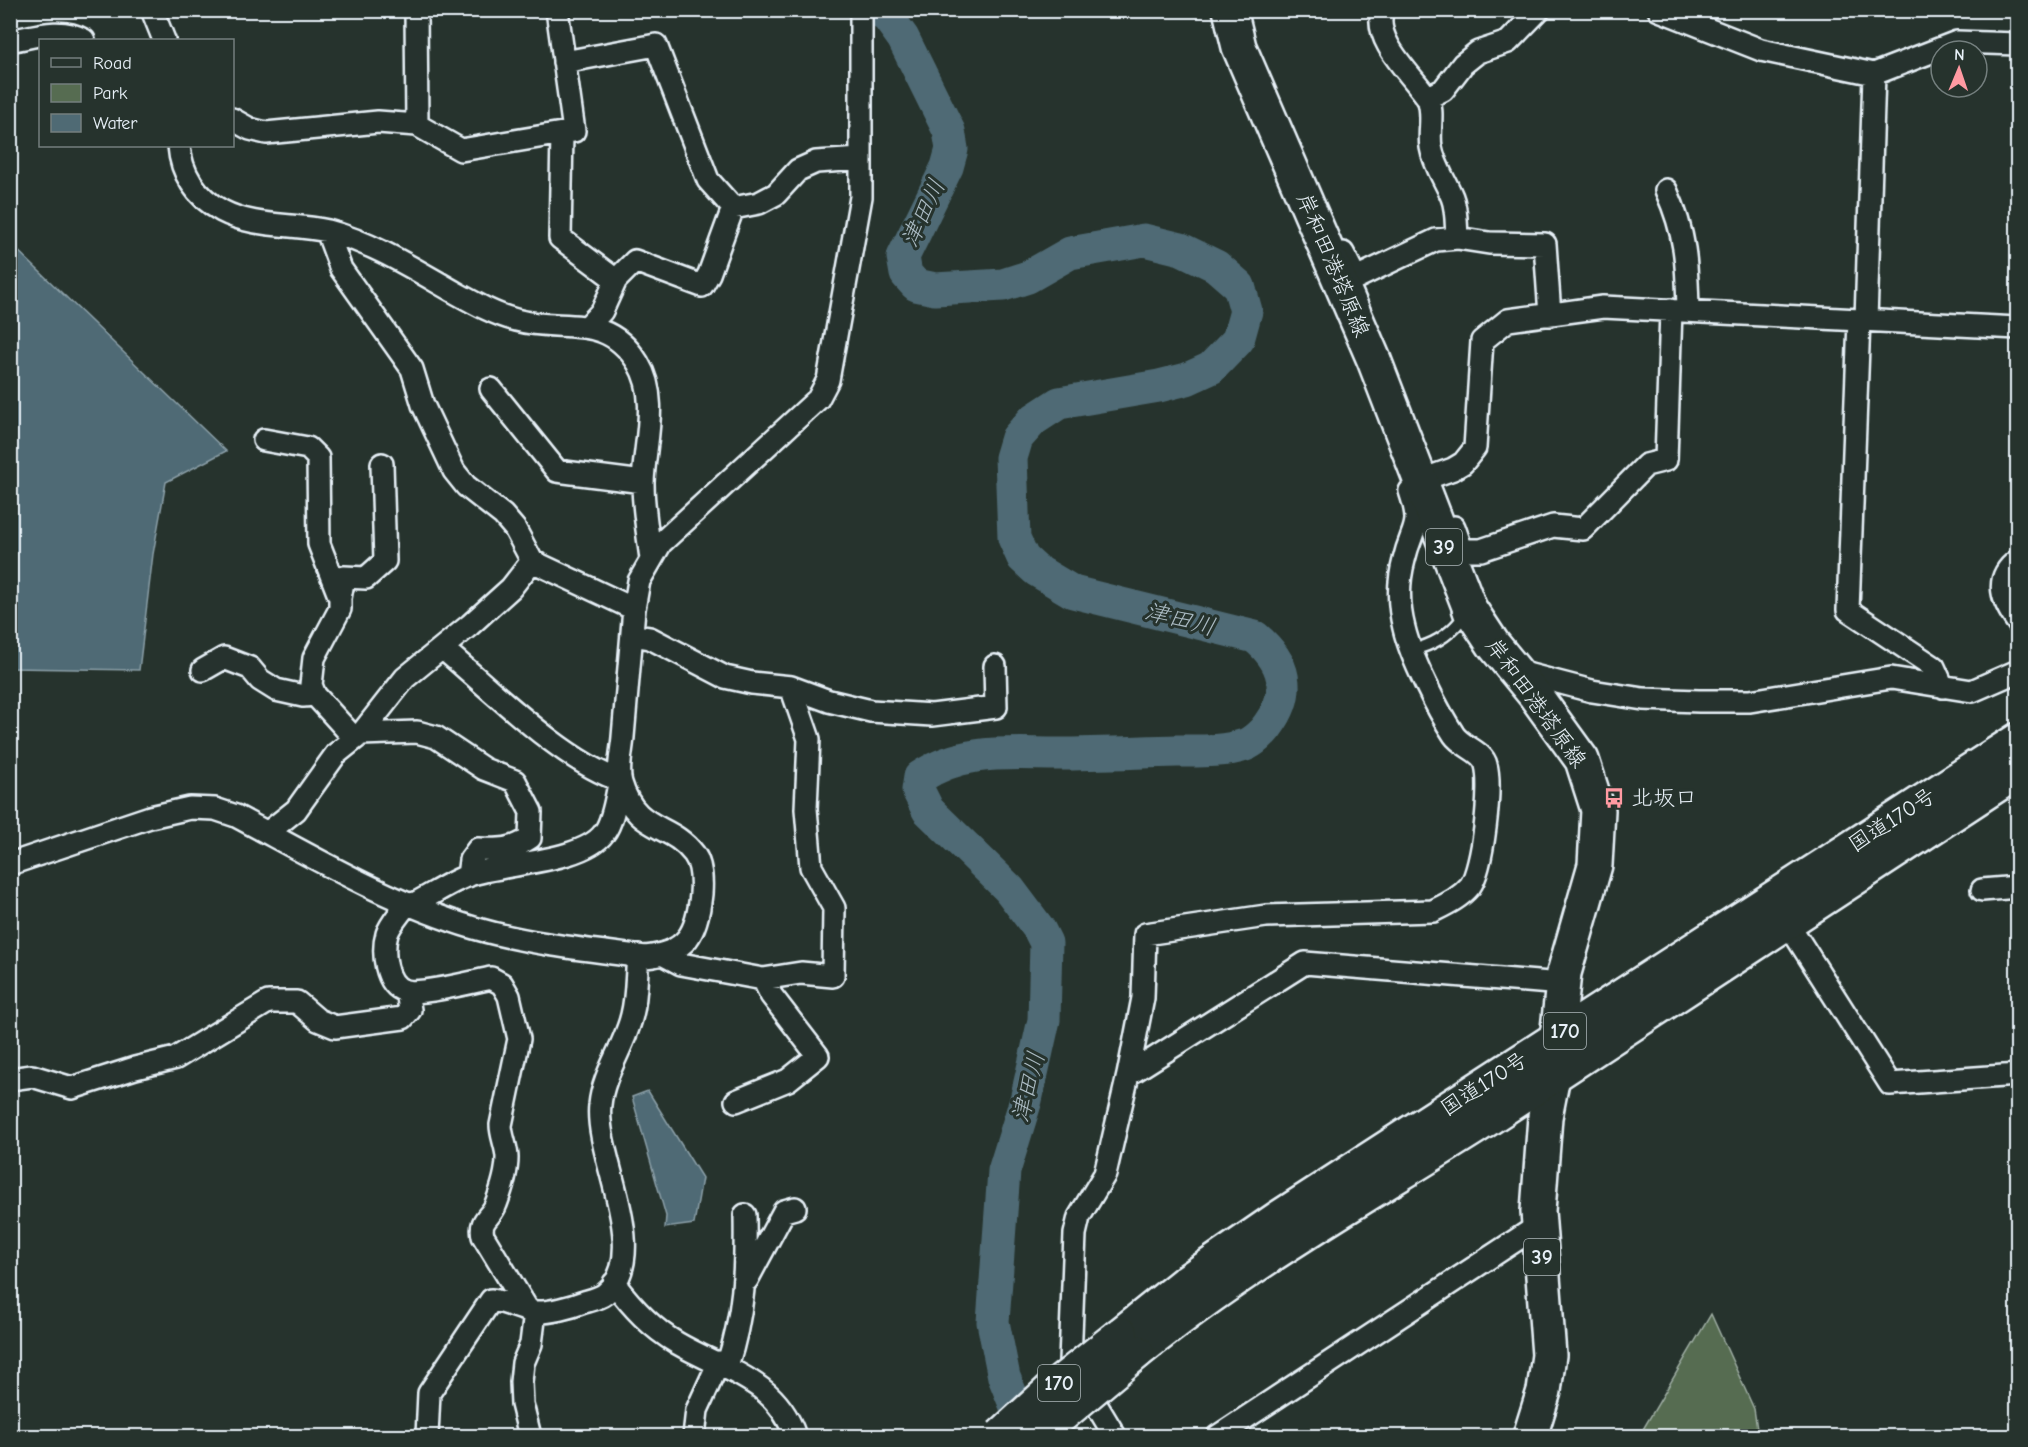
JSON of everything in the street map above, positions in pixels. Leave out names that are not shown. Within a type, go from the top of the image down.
[{"type":"main road","name":"岸和田港塔原線","points":[[1230,10],[1239,47],[1374,360],[1470,609],[1492,644],[1582,760],[1598,810],[1595,865],[1562,984],[1553,1076],[1540,1166],[1539,1225],[1549,1355],[1544,1391],[1530,1437]]},
{"type":"main road","name":"国道170号","points":[[1037,1437],[1187,1281],[1556,1036],[2018,740]]},
{"type":"main road","name":"国道170号","points":[[1001,1437],[1051,1390],[1188,1311],[1262,1261],[1553,1076],[2018,771]]},
{"type":"street","points":[[152,10],[165,39]]},
{"type":"street","points":[[416,10],[417,125]]},
{"type":"street","points":[[234,120],[250,129],[266,133],[366,123],[417,125],[461,150],[574,131],[557,10]]},
{"type":"street","points":[[530,1437],[522,1404],[521,1382],[523,1362],[531,1344],[532,1311],[483,1236],[481,1228],[483,1220],[496,1206],[508,1157],[501,1138],[501,1125],[519,1038],[509,996],[502,984],[491,978],[460,985],[406,991],[397,987],[388,976],[385,946],[387,932],[409,904],[468,876],[511,864],[567,855],[589,845],[604,833],[620,780],[634,609],[639,581],[661,543],[818,399],[828,380],[859,209],[861,10]]},
{"type":"street","points":[[1383,10],[1382,28],[1396,59],[1427,98],[1431,109],[1430,138],[1433,158],[1454,199],[1457,238]]},
{"type":"street","points":[[1427,98],[1443,90],[1463,64],[1478,52],[1508,42],[1539,10]]},
{"type":"street","points":[[1659,10],[1761,50],[1874,74],[1957,42],[2018,44]]},
{"type":"street","points":[[10,41],[58,32],[73,34],[82,39]]},
{"type":"street","points":[[564,62],[656,45],[708,180],[733,208]]},
{"type":"street","points":[[1874,74],[1848,610],[1934,667],[1943,687]]},
{"type":"street","points":[[562,134],[560,238],[616,280]]},
{"type":"street","points":[[178,147],[186,177],[201,195],[219,210],[240,219],[327,231],[390,256],[482,306],[516,321],[588,326],[608,333],[627,347],[640,365],[648,391],[650,417],[644,507],[651,559]]},
{"type":"street","points":[[733,208],[759,203],[776,194],[798,170],[816,162],[861,159]]},
{"type":"street","points":[[1666,190],[1680,222],[1687,263],[1680,310],[1666,460],[1646,465],[1583,529],[1553,526],[1481,550],[1462,550],[1445,503],[1424,493],[1463,463],[1475,448],[1482,340],[1508,320],[1603,307],[1680,310],[2018,328]]},
{"type":"street","points":[[588,326],[602,311],[616,280],[635,261],[702,286],[709,274],[733,208]]},
{"type":"street","points":[[327,231],[341,269],[412,369],[423,405],[454,471],[466,486],[503,514],[515,529],[532,561],[634,609]]},
{"type":"street","points":[[1326,246],[1340,247],[1356,278],[1436,240],[1457,238],[1489,243],[1545,244],[1550,315]]},
{"type":"street","points":[[491,389],[557,471],[644,482]]},
{"type":"street","points":[[264,440],[308,448],[318,458],[319,544],[340,597]]},
{"type":"street","points":[[1115,1437],[1070,1362],[1068,1348],[1075,1234],[1079,1217],[1105,1174],[1143,998],[1145,934],[1266,916],[1433,911],[1456,900],[1472,884],[1477,872],[1485,829],[1488,795],[1486,764],[1480,755],[1464,747],[1454,735],[1412,650],[1404,630],[1399,602],[1404,557],[1416,529],[1417,511],[1401,462],[1406,447]]},
{"type":"street","points":[[382,464],[384,561],[366,578],[344,577],[340,609],[314,658],[311,685],[315,695],[358,736],[417,732],[436,737],[484,769],[514,781],[531,812],[530,838],[518,846],[504,850],[478,849],[470,860],[468,876]]},
{"type":"street","points":[[2018,560],[2010,565],[2002,585],[2004,604],[2018,623]]},
{"type":"street","points":[[267,833],[296,810],[336,754],[358,736],[405,678],[511,588],[532,561]]},
{"type":"street","points":[[632,635],[650,638],[725,677],[752,683],[791,687],[829,701],[870,711],[932,715],[996,707],[995,666]]},
{"type":"street","points":[[442,648],[560,746],[596,772],[620,780],[636,812],[651,826],[678,839],[695,854],[700,868],[698,920],[689,938],[664,955]]},
{"type":"street","points":[[203,670],[224,658],[250,668],[260,680],[276,690],[303,696],[315,695]]},
{"type":"street","points":[[1514,670],[1592,691],[1643,699],[1699,701],[1750,700],[1891,678],[1972,691],[2018,671]]},
{"type":"street","points":[[10,864],[150,817],[190,808],[216,810],[236,816],[374,890],[474,928],[523,940],[638,956],[664,955],[681,964],[763,978],[801,973],[833,976],[834,908],[811,867],[806,809],[809,739],[791,687]]},
{"type":"street","points":[[1982,890],[2018,887]]},
{"type":"street","points":[[1787,922],[1890,1084],[2018,1075]]},
{"type":"street","points":[[427,1437],[429,1394],[491,1300],[532,1311],[580,1304],[605,1295],[615,1283],[622,1267],[622,1211],[599,1124],[600,1104],[609,1072],[632,1016],[638,956]]},
{"type":"street","points":[[1128,1075],[1305,963],[1562,984]]},
{"type":"street","points":[[736,1101],[788,1080],[818,1056],[771,995],[763,978]]},
{"type":"street","points":[[10,1079],[32,1076],[72,1088],[176,1058],[268,1002],[297,1002],[318,1020],[335,1027],[403,1018],[410,1010],[406,991]]},
{"type":"street","points":[[744,1286],[784,1211],[795,1208]]},
{"type":"street","points":[[694,1437],[698,1410],[736,1338],[744,1286],[745,1215]]},
{"type":"street","points":[[1218,1437],[1539,1225]]},
{"type":"street","points":[[615,1283],[635,1311],[677,1343],[723,1364],[763,1390],[789,1418],[795,1437]]},
{"type":"lane","points":[[1412,650],[1435,644],[1461,620],[1454,600],[1453,589],[1457,579]]},
{"type":"green space","points":[[1711,1314],[1754,1409],[1758,1436],[1639,1436]]},
{"type":"water","points":[[11,244],[226,451],[166,482],[153,554],[139,670],[11,668]]},
{"type":"water","points":[[648,1091],[702,1178],[694,1224],[665,1228],[666,1216],[632,1097]]},
{"type":"waterway","name":"津田川","points":[[875,10],[887,16],[903,38],[949,131],[952,149],[947,167],[903,257],[906,274],[916,285],[935,289],[1003,285],[1028,277],[1070,253],[1144,240],[1181,249],[1216,266],[1239,286],[1246,311],[1238,340],[1211,368],[1187,379],[1159,386],[1059,403],[1033,420],[1017,438],[1011,458],[1014,538],[1023,558],[1036,570],[1073,592],[1255,637],[1273,656],[1282,678],[1281,700],[1277,712],[1267,727],[1248,744],[1229,749],[987,755],[953,761],[920,777],[918,790],[928,810],[1009,889],[1039,929],[1046,943],[1044,1020],[1026,1100],[1004,1171],[993,1322],[1004,1377],[1028,1436]]},
{"type":"place","name":"北坂口","points":[[1614,798]]}]
